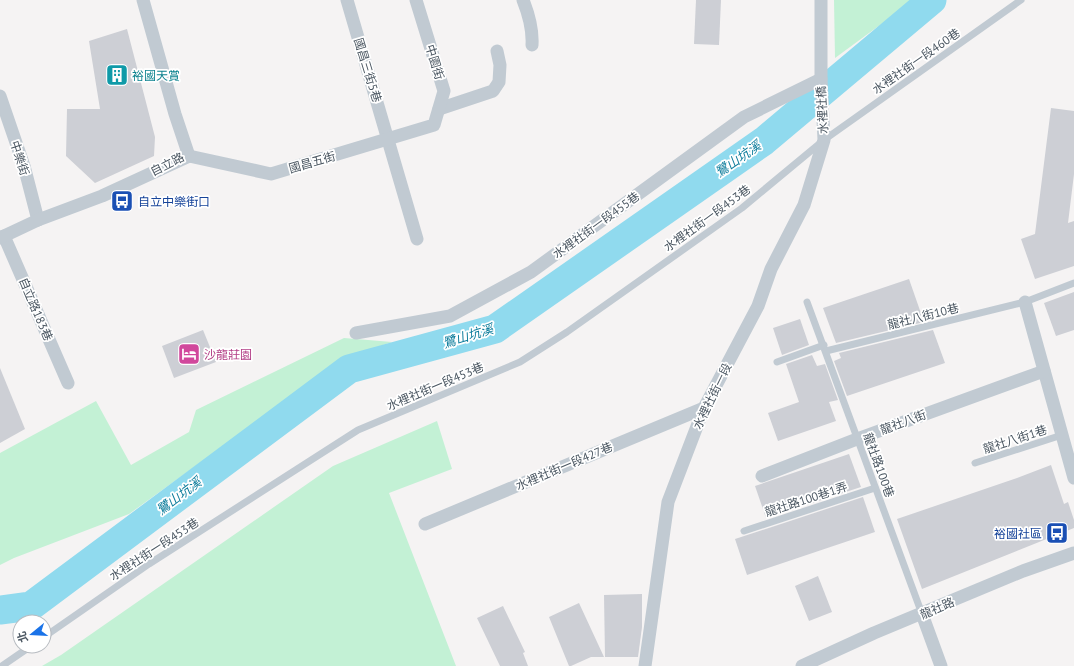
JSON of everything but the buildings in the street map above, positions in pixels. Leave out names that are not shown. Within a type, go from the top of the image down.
[{"type":"street","name":"自立路","points":[[2,237],[38,220],[102,196],[189,156],[175,114],[143,0]]},
{"type":"street","name":"國昌三街5巷","points":[[347,0],[417,239]]},
{"type":"street","name":"中園街","points":[[416,0],[444,91],[434,125]]},
{"type":"street","points":[[523,0],[530,19],[532,45]]},
{"type":"street","points":[[820,0],[821,79]]},
{"type":"street","points":[[439,109],[493,91],[499,82],[500,65],[497,51]]},
{"type":"street","name":"水裡社橋","points":[[821,79],[824,140]]},
{"type":"street","name":"水裡社街一段455巷","points":[[356,333],[450,316],[457,313],[531,272],[744,117],[821,79]]},
{"type":"street","name":"中樂街","points":[[0,96],[24,166],[38,220]]},
{"type":"street","name":"國昌五街","points":[[189,156],[271,174],[434,125]]},
{"type":"street","name":"水裡社街一段","points":[[645,666],[668,502],[704,408],[758,306],[771,270],[804,205],[824,140]]},
{"type":"street","name":"自立路183巷","points":[[2,237],[68,383]]},
{"type":"street","points":[[1025,302],[1074,478]]},
{"type":"street","name":"龍社八街","points":[[762,476],[857,438],[1044,371]]},
{"type":"street","name":"水裡社街一段427巷","points":[[425,524],[704,408]]},
{"type":"street","name":"龍社路","points":[[802,666],[874,633],[1023,571],[1074,553]]},
{"type":"street","points":[[922,614],[942,666]]},
{"type":"lane","name":"水裡社街一段460巷","points":[[824,140],[1021,0]]},
{"type":"lane","name":"水裡社街一段453巷","points":[[52,631],[149,564],[358,430],[520,362],[567,332],[742,208],[824,140]]},
{"type":"lane","name":"龍社八街10巷","points":[[777,362],[825,348],[1025,302],[1074,283]]},
{"type":"lane","name":"龍社路100巷","points":[[808,302],[922,614]]},
{"type":"lane","name":"龍社八街1巷","points":[[975,463],[1062,435]]},
{"type":"lane","name":"龍社路100巷1弄","points":[[744,531],[875,488]]},
{"type":"lane","points":[[2,666],[19,654]]},
{"type":"green space","points":[[834,0],[914,0],[835,58]]},
{"type":"green space","points":[[344,338],[392,342],[341,359],[129,514],[14,558],[0,565],[0,453],[96,401],[131,465],[189,432],[196,410]]},
{"type":"green space","points":[[437,421],[452,469],[389,493],[456,666],[42,666],[61,655],[333,466]]},
{"type":"waterway","name":"鷺山坑溪","points":[[0,610],[31,606],[349,369],[495,329],[764,141],[932,0]]},
{"type":"place","name":"裕國天賞","points":[[117,75]]},
{"type":"place","name":"自立中樂街口","points":[[122,201]]},
{"type":"place","name":"沙龍莊園","points":[[189,354]]},
{"type":"place","name":"裕國社區","points":[[1057,533]]}]
